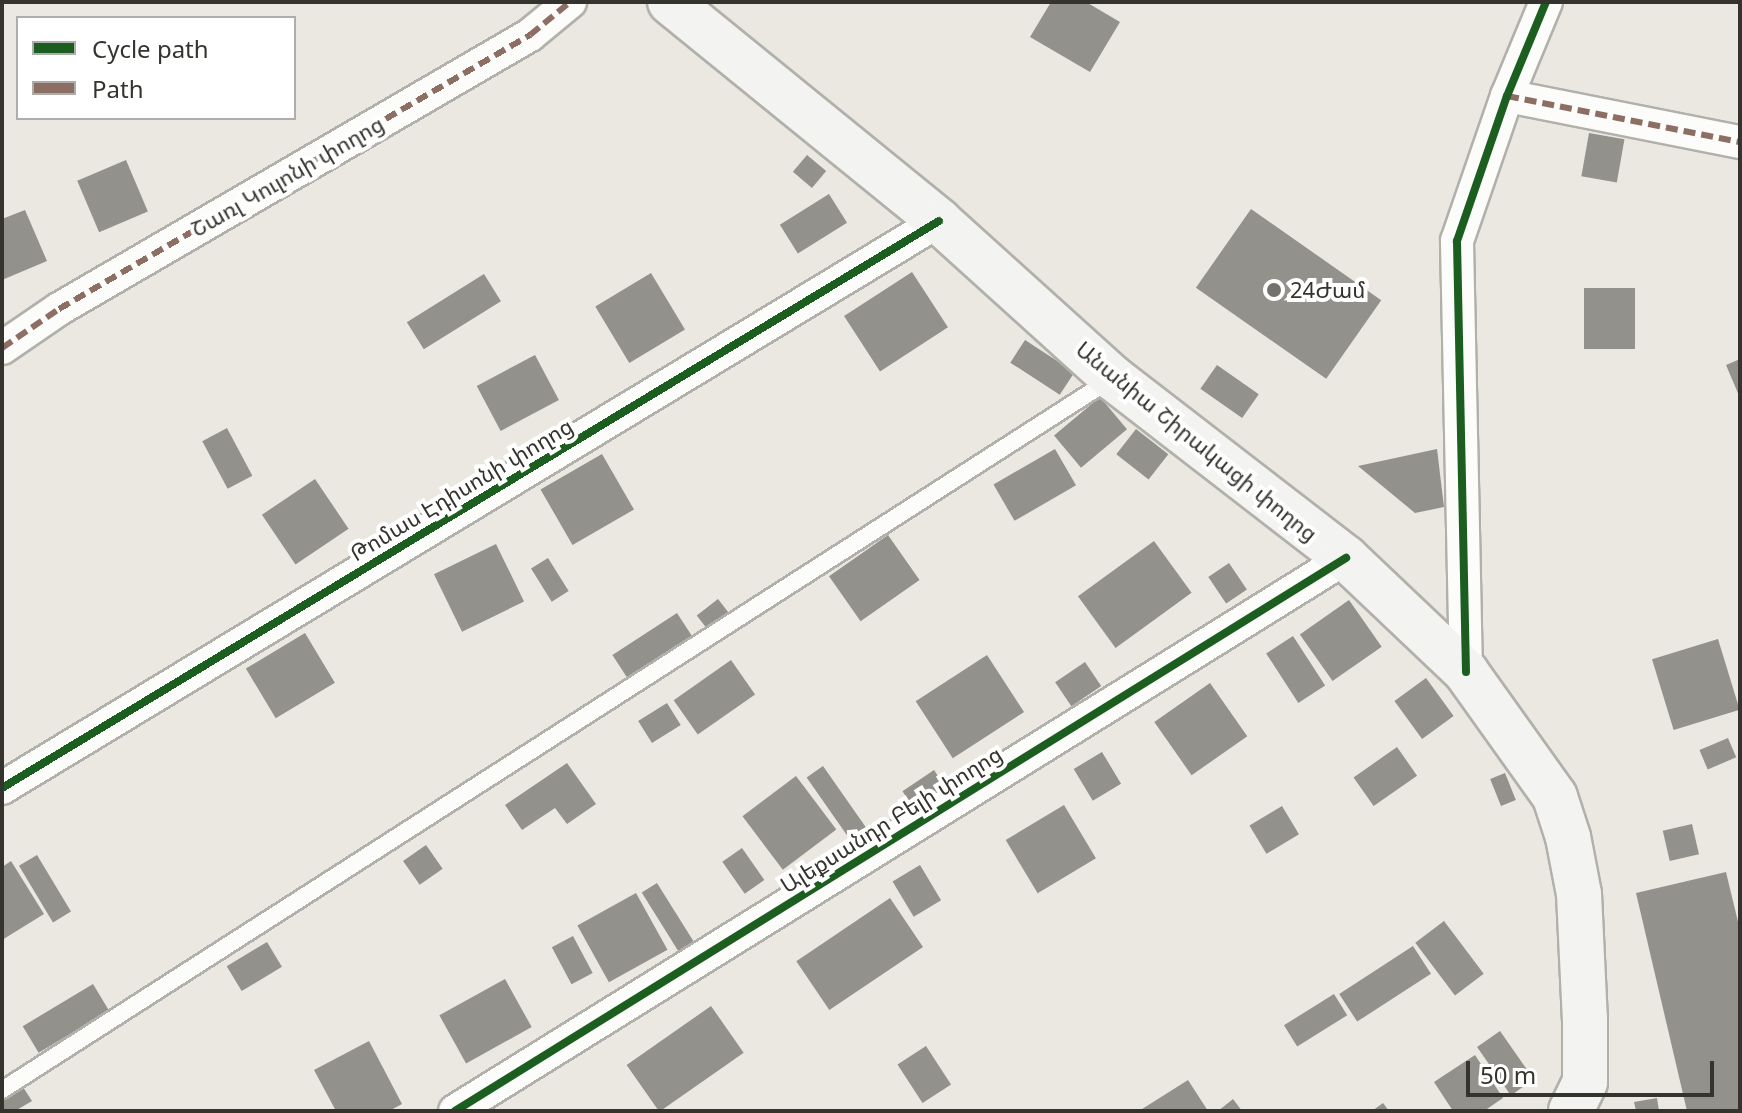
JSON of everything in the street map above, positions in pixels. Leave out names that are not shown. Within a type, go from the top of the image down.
[{"type":"main road","name":"Անանիա Շիրակացի փողոց","points":[[670,2],[939,221],[1113,378],[1346,558],[1466,672],[1555,797],[1568,837],[1579,894],[1585,1019],[1585,1082],[1571,1111]]},
{"type":"street","name":"Շառլ Կուլոնի փողոց","points":[[2,348],[59,309],[530,35],[570,2]]},
{"type":"street","points":[[1466,672],[1457,241],[1507,96],[1546,2]]},
{"type":"street","points":[[1507,96],[1740,142]]},
{"type":"street","name":"Թոմաս Էդիսոնի փողոց","points":[[2,788],[939,221]]},
{"type":"street","name":"Ալեքսանդր Բելի փողոց","points":[[455,1111],[1346,558]]},
{"type":"lane","points":[[2,1090],[1113,378]]},
{"type":"building","points":[[1051,2],[1086,2],[1120,22],[1090,72],[1030,37]]},
{"type":"building","points":[[1589,133],[1624,139],[1617,183],[1581,176]]},
{"type":"building","points":[[807,155],[826,171],[812,188],[793,172]]},
{"type":"building","points":[[126,160],[148,212],[99,232],[77,181]]},
{"type":"building","points":[[829,194],[847,223],[798,254],[780,225]]},
{"type":"building","points":[[1251,209],[1381,300],[1326,379],[1196,288]]},
{"type":"building","points":[[25,210],[47,261],[2,280],[2,219]]},
{"type":"building","points":[[912,272],[948,327],[880,371],[844,316]]},
{"type":"building","points":[[651,273],[685,330],[629,363],[595,306]]},
{"type":"building","points":[[484,274],[501,301],[424,349],[407,322]]},
{"type":"building","points":[[1584,288],[1635,288],[1635,349],[1584,349]]},
{"type":"building","points":[[1025,340],[1074,372],[1060,395],[1010,363]]},
{"type":"building","points":[[535,355],[559,400],[501,431],[477,386]]},
{"type":"building","points":[[1740,359],[1740,398],[1726,365]]},
{"type":"building","points":[[1217,365],[1259,394],[1242,418],[1200,389]]},
{"type":"building","points":[[1100,397],[1127,429],[1081,468],[1054,436]]},
{"type":"building","points":[[227,428],[252,476],[228,489],[202,441]]},
{"type":"building","points":[[1136,429],[1168,454],[1149,479],[1116,454]]},
{"type":"building","points":[[1055,449],[1076,485],[1015,521],[994,484]]},
{"type":"building","points":[[1437,449],[1444,507],[1415,513],[1358,466]]},
{"type":"building","points":[[602,454],[634,509],[573,545],[541,489]]},
{"type":"building","points":[[315,479],[349,529],[295,565],[262,515]]},
{"type":"building","points":[[888,535],[920,580],[861,621],[829,576]]},
{"type":"building","points":[[1154,541],[1192,593],[1116,648],[1078,596]]},
{"type":"building","points":[[496,544],[524,602],[462,632],[434,574]]},
{"type":"building","points":[[548,558],[569,591],[552,602],[531,569]]},
{"type":"building","points":[[1229,563],[1247,590],[1226,604],[1208,577]]},
{"type":"building","points":[[718,599],[729,613],[708,630],[697,616]]},
{"type":"building","points":[[1349,600],[1382,647],[1333,681],[1300,634]]},
{"type":"building","points":[[677,613],[694,639],[629,681],[612,655]]},
{"type":"building","points":[[305,633],[335,683],[276,718],[246,669]]},
{"type":"building","points":[[1293,636],[1325,685],[1298,703],[1266,653]]},
{"type":"building","points":[[1718,639],[1740,710],[1674,730],[1652,659]]},
{"type":"building","points":[[987,655],[1024,712],[953,758],[916,701]]},
{"type":"building","points":[[731,660],[755,694],[698,735],[674,700]]},
{"type":"building","points":[[1085,662],[1101,686],[1071,706],[1055,682]]},
{"type":"building","points":[[1426,678],[1454,716],[1422,739],[1394,701]]},
{"type":"building","points":[[1210,683],[1247,736],[1192,775],[1154,722]]},
{"type":"building","points":[[667,703],[681,725],[652,743],[638,721]]},
{"type":"building","points":[[1728,738],[1736,757],[1708,769],[1699,750]]},
{"type":"building","points":[[1397,747],[1417,776],[1374,806],[1354,777]]},
{"type":"building","points":[[1102,752],[1121,784],[1093,801],[1074,769]]},
{"type":"building","points":[[567,763],[596,804],[567,824],[555,808],[522,830],[505,805]]},
{"type":"building","points":[[823,766],[866,827],[850,839],[807,777]]},
{"type":"building","points":[[934,770],[944,785],[913,806],[902,791]]},
{"type":"building","points":[[1505,773],[1516,800],[1501,806],[1490,779]]},
{"type":"building","points":[[796,776],[836,830],[783,870],[742,816]]},
{"type":"building","points":[[1064,805],[1096,858],[1038,893],[1006,840]]},
{"type":"building","points":[[1282,806],[1299,834],[1266,854],[1249,826]]},
{"type":"building","points":[[1692,824],[1699,854],[1670,861],[1663,831]]},
{"type":"building","points":[[426,845],[443,869],[420,885],[403,861]]},
{"type":"building","points":[[742,848],[764,880],[745,894],[722,862]]},
{"type":"building","points":[[37,855],[71,912],[53,922],[19,866]]},
{"type":"building","points":[[11,861],[44,914],[2,940],[2,867]]},
{"type":"building","points":[[920,865],[941,900],[914,917],[893,881]]},
{"type":"building","points":[[1726,872],[1740,930],[1740,1111],[1687,1111],[1636,893]]},
{"type":"building","points":[[657,883],[694,942],[679,952],[642,893]]},
{"type":"building","points":[[636,893],[668,950],[609,982],[577,925]]},
{"type":"building","points":[[890,898],[923,947],[829,1010],[796,961]]},
{"type":"building","points":[[1444,921],[1484,974],[1455,995],[1415,943]]},
{"type":"building","points":[[573,936],[593,973],[572,984],[552,947]]},
{"type":"building","points":[[267,942],[282,967],[242,991],[227,966]]},
{"type":"building","points":[[1413,946],[1431,974],[1357,1022],[1339,994]]},
{"type":"building","points":[[505,979],[532,1027],[466,1063],[439,1015]]},
{"type":"building","points":[[93,984],[109,1011],[39,1053],[23,1026]]},
{"type":"building","points":[[1334,994],[1347,1015],[1297,1046],[1284,1025]]},
{"type":"building","points":[[711,1006],[744,1053],[660,1111],[627,1065]]},
{"type":"building","points":[[1500,1031],[1534,1079],[1511,1095],[1477,1047]]},
{"type":"building","points":[[369,1041],[402,1104],[389,1111],[336,1111],[314,1070]]},
{"type":"building","points":[[926,1046],[951,1085],[923,1103],[897,1065]]},
{"type":"building","points":[[1475,1055],[1503,1098],[1484,1111],[1453,1111],[1434,1082]]},
{"type":"building","points":[[1188,1080],[1208,1111],[1139,1111]]},
{"type":"building","points":[[21,1084],[32,1101],[15,1111],[2,1111],[2,1096]]},
{"type":"building","points":[[1657,1098],[1659,1111],[1636,1111],[1634,1102]]},
{"type":"building","points":[[1233,1099],[1242,1111],[1218,1111]]},
{"type":"building","points":[[1383,1103],[1389,1111],[1372,1111]]},
{"type":"marked path","points":[[2,348],[59,309],[530,35],[570,2]]},
{"type":"marked path","points":[[1507,96],[1740,142]]},
{"type":"cycle path","points":[[1466,672],[1457,241],[1507,96],[1546,2]]},
{"type":"cycle path","points":[[2,788],[939,221]]},
{"type":"cycle path","points":[[455,1111],[1346,558]]},
{"type":"place","name":"24Ժամ","points":[[1274,290]]}]
